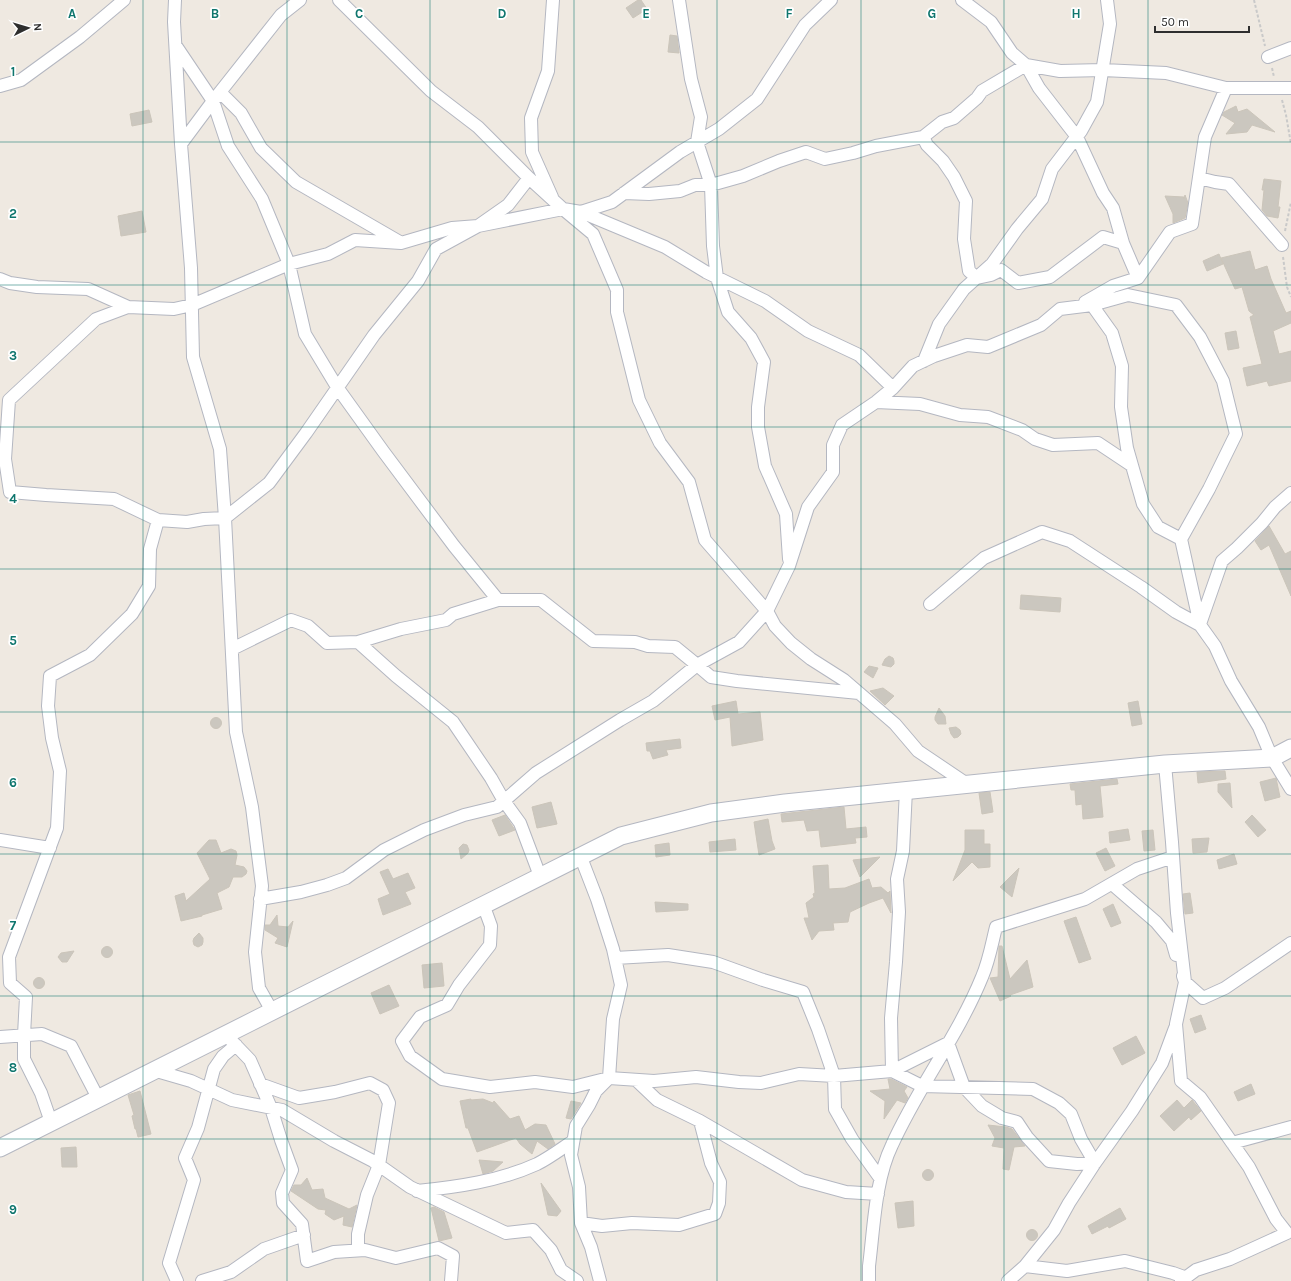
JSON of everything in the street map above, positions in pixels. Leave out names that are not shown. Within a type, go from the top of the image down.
[{"type":"main road","points":[[0,1148],[153,1070],[231,1040],[272,1011],[580,855],[621,836],[711,813],[785,803],[1165,764],[1272,758],[1291,748]]},
{"type":"street","points":[[175,0],[175,45],[191,268],[193,357],[220,449],[226,518],[236,732],[252,807],[262,886],[255,952],[260,988],[272,1011]]},
{"type":"street","points":[[181,144],[281,15],[300,0]]},
{"type":"street","points":[[339,0],[431,91],[478,127],[529,178],[593,234],[617,290],[617,312],[639,400],[660,443],[689,482],[705,540],[767,611],[775,626],[791,643],[811,659],[844,680],[895,724],[918,751],[967,784]]},
{"type":"street","points":[[553,0],[548,71],[531,118],[532,152],[553,200]]},
{"type":"street","points":[[679,0],[691,78],[701,117],[697,142],[711,185],[713,246],[717,278],[728,312],[752,338],[764,362],[758,407],[758,426],[765,466],[786,514],[789,566]]},
{"type":"street","points":[[581,212],[612,202],[680,152],[719,128],[757,99],[805,24],[831,0]]},
{"type":"street","points":[[962,0],[991,22],[1012,53],[1026,65],[1039,88],[1077,136],[1103,193],[1113,208],[1123,243],[1138,278]]},
{"type":"street","points":[[924,361],[939,324],[964,289],[992,264],[1017,229],[1042,199],[1052,169],[1077,136],[1097,102],[1110,24],[1106,0]]},
{"type":"street","points":[[0,86],[22,80],[80,37],[121,1]]},
{"type":"street","points":[[175,45],[216,97],[240,113],[261,148],[296,182],[402,242]]},
{"type":"street","points":[[1268,57],[1291,48]]},
{"type":"street","points":[[624,193],[649,194],[680,191],[695,185],[711,185],[743,176],[779,161],[806,152],[825,159],[876,146],[923,137],[942,122],[954,118],[977,98],[982,91],[1026,65],[1060,71],[1103,70],[1166,73],[1226,88],[1291,88]]},
{"type":"street","points":[[1086,305],[1113,286],[1138,278],[1170,232],[1192,224],[1205,137],[1226,88]]},
{"type":"street","points":[[216,97],[228,146],[262,199],[289,264],[305,334],[337,387],[383,451],[444,533],[498,600]]},
{"type":"street","points":[[923,137],[927,145],[947,166],[966,201],[964,239],[969,271],[977,278]]},
{"type":"street","points":[[128,306],[96,319],[8,400],[5,459],[10,492],[114,499],[158,520],[187,522],[204,519],[226,518],[268,482],[306,433],[374,335],[418,281],[436,249],[478,226],[508,205],[529,178]]},
{"type":"street","points":[[1199,178],[1229,184],[1282,245]]},
{"type":"street","points":[[0,279],[10,283],[88,289],[128,306],[174,309],[192,305],[289,264],[328,254],[355,240],[402,242],[452,228],[478,226],[563,209],[581,212],[665,247],[717,278],[765,301],[808,331],[859,355],[893,388]]},
{"type":"street","points":[[977,278],[991,275],[1001,270],[1018,283],[1050,277],[1078,254],[1103,237],[1123,243]]},
{"type":"street","points":[[260,899],[301,892],[346,878],[384,850],[424,830],[464,815],[497,807],[536,773],[620,720],[653,702],[697,665],[738,642],[767,611],[789,566],[808,507],[833,472],[833,445],[842,425],[876,402],[893,388],[913,366],[934,356],[967,345],[988,347],[1041,325],[1060,309],[1086,305],[1128,295],[1176,305],[1200,337],[1223,381],[1236,434],[1209,489],[1181,539],[1200,625],[1215,646],[1231,681],[1259,727],[1272,758],[1291,789]]},
{"type":"street","points":[[1086,305],[1112,333],[1122,366],[1121,407],[1127,448],[1142,504],[1158,527],[1181,539]]},
{"type":"street","points":[[876,402],[920,404],[960,415],[988,417],[1022,430],[1035,439],[1053,445],[1098,443],[1131,465]]},
{"type":"street","points":[[1200,625],[1222,561],[1237,548],[1262,523],[1275,507],[1291,493]]},
{"type":"street","points":[[51,1122],[41,1094],[24,1058],[26,997],[10,983],[9,957],[57,828],[60,771],[52,738],[48,706],[50,676],[90,655],[132,614],[149,586],[150,549],[158,520]]},
{"type":"street","points":[[930,604],[984,558],[1042,532],[1070,541],[1141,587],[1176,612],[1200,625]]},
{"type":"street","points":[[232,649],[291,620],[308,626],[328,643],[358,642],[401,629],[446,620],[453,614],[498,600],[541,600],[593,641],[635,642],[648,646],[675,647],[711,677],[859,693]]},
{"type":"street","points":[[358,642],[396,676],[453,722],[520,823],[540,876]]},
{"type":"street","points":[[1008,1281],[1025,1266],[1054,1230],[1069,1203],[1095,1163],[1132,1111],[1162,1063],[1176,1024],[1185,982],[1177,913],[1165,764]]},
{"type":"street","points":[[892,1071],[891,1018],[899,912],[897,880],[903,851],[906,790]]},
{"type":"street","points":[[0,840],[50,848]]},
{"type":"street","points":[[580,855],[597,898],[615,958],[621,985],[613,1019],[609,1078],[596,1091],[576,1126],[571,1155],[579,1187],[581,1223],[591,1247],[600,1281]]},
{"type":"street","points":[[869,1281],[869,1266],[880,1178],[891,1145],[922,1086],[961,1021],[983,976],[996,927],[1085,899],[1137,869],[1173,857]]},
{"type":"street","points":[[1112,884],[1156,922],[1172,941],[1185,982],[1203,998],[1225,988],[1291,943]]},
{"type":"street","points":[[483,904],[491,926],[490,945],[459,985],[447,1005],[420,1017],[402,1041],[410,1056],[442,1079],[490,1087],[535,1082],[573,1087],[609,1078],[654,1081],[696,1078],[761,1083],[799,1074],[834,1076],[892,1071],[948,1043]]},
{"type":"street","points":[[615,958],[668,955],[713,962],[763,980],[803,992],[818,1029],[834,1076],[835,1109],[852,1139],[880,1178]]},
{"type":"street","points":[[1025,1266],[1067,1271],[1125,1261],[1173,1273],[1183,1279],[1196,1270],[1230,1259],[1289,1235],[1276,1219],[1249,1167],[1200,1097],[1181,1081],[1176,1024]]},
{"type":"street","points":[[0,1037],[42,1034],[71,1046],[98,1098]]},
{"type":"street","points":[[177,1281],[169,1263],[194,1180],[186,1158],[198,1128],[214,1070],[231,1040],[250,1060],[271,1108],[292,1170],[282,1192],[283,1203],[302,1224],[307,1262],[334,1252],[365,1250],[396,1258],[438,1248],[453,1256],[451,1281]]},
{"type":"street","points":[[948,1043],[964,1087],[982,1106],[1002,1118],[1017,1122],[1027,1137],[1049,1161],[1077,1164],[1095,1163]]},
{"type":"street","points":[[153,1070],[191,1081],[232,1100],[282,1110],[334,1141],[373,1161],[410,1188],[506,1233],[533,1230],[551,1250],[561,1270],[577,1281]]},
{"type":"street","points":[[892,1071],[922,1086],[1033,1089],[1059,1103],[1072,1114],[1081,1139],[1095,1163]]},
{"type":"street","points":[[637,1081],[657,1100],[700,1121],[802,1180],[846,1192],[878,1194]]},
{"type":"street","points":[[260,1084],[299,1098],[335,1092],[370,1083],[383,1090],[389,1103],[379,1165],[368,1195],[358,1234],[358,1250]]},
{"type":"street","points":[[581,1223],[602,1226],[632,1223],[679,1225],[715,1214],[719,1203],[720,1182],[711,1163],[700,1121]]},
{"type":"street","points":[[1232,1143],[1291,1128]]},
{"type":"street","points":[[416,1191],[441,1189],[475,1183],[508,1174],[537,1164],[573,1141]]},
{"type":"street","points":[[202,1281],[231,1272],[264,1249],[304,1235]]},
{"type":"path","points":[[1254,0],[1268,57],[1286,114],[1291,144]]},
{"type":"building","points":[[638,0],[641,0],[647,9],[633,18],[626,8]]},
{"type":"building","points":[[670,35],[677,36],[679,53],[668,52]]},
{"type":"building","points":[[1236,106],[1238,112],[1247,109],[1275,132],[1252,125],[1247,132],[1226,134],[1235,123],[1222,115],[1224,112]]},
{"type":"building","points":[[149,110],[152,122],[132,126],[130,114]]},
{"type":"building","points":[[1264,179],[1281,181],[1278,218],[1267,216],[1262,210],[1264,190],[1262,190]]},
{"type":"building","points":[[1185,195],[1188,203],[1185,218],[1173,223],[1173,214],[1165,196],[1184,197],[1184,199]]},
{"type":"building","points":[[142,211],[146,232],[121,236],[118,216]]},
{"type":"building","points":[[1250,251],[1255,270],[1267,266],[1286,313],[1291,311],[1291,323],[1273,331],[1279,354],[1291,351],[1291,381],[1269,386],[1267,381],[1247,386],[1243,368],[1262,364],[1250,317],[1254,315],[1249,311],[1242,287],[1235,289],[1221,258]]},
{"type":"building","points":[[1219,254],[1223,264],[1207,271],[1203,261]]},
{"type":"building","points":[[1236,331],[1239,348],[1228,350],[1225,333]]},
{"type":"building","points":[[1269,526],[1285,554],[1291,551],[1291,596],[1269,545],[1261,550],[1255,541]]},
{"type":"building","points":[[1021,595],[1061,598],[1060,612],[1020,609]]},
{"type":"building","points":[[889,656],[893,658],[894,664],[891,667],[882,665],[885,659]]},
{"type":"building","points":[[869,666],[878,668],[873,678],[864,672]]},
{"type":"building","points":[[883,688],[894,696],[885,705],[870,691]]},
{"type":"building","points":[[736,701],[738,714],[760,712],[763,740],[732,746],[730,717],[715,720],[712,706]]},
{"type":"building","points":[[1138,701],[1142,724],[1132,726],[1128,703]]},
{"type":"building","points":[[939,708],[945,716],[946,724],[938,724],[935,720]]},
{"type":"building","points":[[214,718],[218,718],[220,719],[220,727],[214,728],[211,725],[211,721]]},
{"type":"building","points":[[956,727],[960,730],[961,734],[954,738],[949,728]]},
{"type":"building","points":[[680,739],[681,748],[666,750],[668,755],[653,759],[650,751],[647,751],[646,743]]},
{"type":"building","points":[[1225,771],[1226,779],[1198,783],[1197,772]]},
{"type":"building","points":[[1276,778],[1280,797],[1265,801],[1260,782]]},
{"type":"building","points":[[1117,779],[1118,784],[1100,786],[1103,817],[1083,819],[1082,804],[1076,805],[1075,790],[1071,790],[1070,784]]},
{"type":"building","points":[[1230,783],[1232,808],[1218,792],[1218,784]]},
{"type":"building","points":[[990,792],[993,812],[982,814],[979,793]]},
{"type":"building","points":[[551,802],[557,824],[537,828],[532,807]]},
{"type":"building","points":[[844,807],[846,829],[866,827],[867,837],[855,838],[856,843],[821,847],[819,830],[807,831],[804,820],[782,822],[781,814]]},
{"type":"building","points":[[505,815],[515,830],[499,836],[492,820]]},
{"type":"building","points":[[1252,815],[1266,830],[1258,837],[1245,822]]},
{"type":"building","points":[[768,819],[775,849],[759,855],[754,822]]},
{"type":"building","points":[[1128,829],[1130,840],[1110,843],[1109,832]]},
{"type":"building","points":[[965,830],[984,830],[984,844],[990,844],[990,867],[978,868],[972,862],[953,881],[965,850]]},
{"type":"building","points":[[1153,830],[1155,850],[1144,851],[1142,831]]},
{"type":"building","points":[[1209,838],[1207,852],[1193,853],[1192,839]]},
{"type":"building","points":[[735,839],[736,850],[710,852],[709,842]]},
{"type":"building","points":[[209,840],[216,840],[221,853],[231,849],[236,851],[237,855],[235,865],[244,867],[247,871],[246,874],[242,877],[233,877],[229,887],[217,893],[222,909],[181,921],[175,896],[184,893],[186,901],[210,879],[197,853]]},
{"type":"building","points":[[669,843],[670,855],[656,857],[655,845]]},
{"type":"building","points":[[463,844],[467,845],[469,850],[468,853],[461,859],[459,848]]},
{"type":"building","points":[[1106,848],[1115,866],[1105,871],[1096,853]]},
{"type":"building","points":[[1234,854],[1237,864],[1219,869],[1217,860]]},
{"type":"building","points":[[880,857],[860,877],[853,860]]},
{"type":"building","points":[[828,865],[829,889],[845,888],[869,879],[872,888],[881,887],[888,893],[890,891],[891,913],[883,898],[850,912],[848,922],[833,923],[834,930],[819,931],[812,940],[804,918],[809,918],[806,903],[814,897],[813,894],[815,893],[813,866]]},
{"type":"building","points":[[1019,868],[1012,897],[1000,887]]},
{"type":"building","points":[[388,869],[393,879],[408,873],[415,888],[405,892],[411,904],[383,915],[378,899],[390,894],[380,872]]},
{"type":"building","points":[[1190,893],[1193,913],[1185,914],[1183,894]]},
{"type":"building","points":[[655,902],[688,904],[688,910],[656,912]]},
{"type":"building","points":[[1113,904],[1121,923],[1111,927],[1103,909]]},
{"type":"building","points":[[277,915],[278,926],[288,927],[293,921],[287,947],[275,943],[278,938],[265,930],[265,925],[270,925]]},
{"type":"building","points":[[1076,917],[1091,959],[1079,963],[1064,921]]},
{"type":"building","points":[[199,933],[203,938],[203,942],[202,945],[198,947],[194,945],[193,941]]},
{"type":"building","points":[[999,946],[1002,946],[1010,979],[1027,960],[1033,987],[1010,995],[1011,996],[1000,1001],[990,978],[998,977]]},
{"type":"building","points":[[105,947],[109,947],[111,948],[111,956],[105,957],[102,954],[102,950]]},
{"type":"building","points":[[74,951],[67,962],[62,962],[58,957],[61,953]]},
{"type":"building","points":[[442,963],[444,986],[424,988],[422,965]]},
{"type":"building","points":[[37,978],[41,978],[43,979],[43,987],[37,988],[34,985],[34,981]]},
{"type":"building","points":[[389,985],[399,1006],[380,1014],[371,993]]},
{"type":"building","points":[[1201,1015],[1206,1029],[1195,1033],[1190,1019]]},
{"type":"building","points":[[1136,1036],[1145,1053],[1122,1065],[1113,1048]]},
{"type":"building","points":[[888,1079],[907,1087],[904,1091],[908,1098],[905,1103],[897,1100],[884,1119],[885,1101],[870,1091],[890,1089]]},
{"type":"building","points":[[1251,1084],[1255,1094],[1238,1101],[1234,1092]]},
{"type":"building","points":[[140,1091],[151,1134],[138,1137],[132,1116],[134,1115],[128,1095]]},
{"type":"building","points":[[483,1099],[493,1103],[494,1101],[510,1119],[519,1116],[525,1130],[535,1124],[546,1125],[555,1144],[548,1149],[537,1141],[532,1154],[520,1144],[516,1138],[477,1152],[468,1128],[466,1128],[460,1101]]},
{"type":"building","points":[[1177,1100],[1184,1108],[1192,1100],[1201,1111],[1191,1120],[1189,1117],[1174,1131],[1160,1116]]},
{"type":"building","points":[[571,1101],[581,1103],[571,1119],[566,1118]]},
{"type":"building","points":[[988,1125],[1012,1129],[1025,1146],[1014,1147],[1009,1170],[1003,1169],[1004,1148],[992,1146],[995,1138]]},
{"type":"building","points":[[76,1147],[77,1167],[62,1167],[61,1148]]},
{"type":"building","points":[[479,1160],[503,1162],[493,1171],[483,1174]]},
{"type":"building","points":[[928,1169],[932,1171],[934,1175],[932,1179],[928,1181],[924,1179],[922,1175],[924,1171]]},
{"type":"building","points":[[307,1178],[312,1190],[323,1189],[325,1198],[349,1209],[357,1205],[352,1227],[343,1225],[344,1216],[334,1220],[325,1214],[326,1210],[318,1209],[291,1191],[294,1185],[301,1185]]},
{"type":"building","points":[[541,1183],[561,1211],[557,1216],[548,1215]]},
{"type":"building","points":[[913,1201],[914,1226],[898,1228],[895,1203]]},
{"type":"building","points":[[434,1207],[444,1212],[452,1238],[439,1241],[431,1208]]},
{"type":"building","points":[[1120,1208],[1126,1219],[1109,1228],[1108,1226],[1092,1234],[1088,1226]]},
{"type":"building","points":[[1032,1229],[1036,1231],[1038,1235],[1036,1239],[1032,1241],[1028,1239],[1026,1235],[1028,1231]]}]
